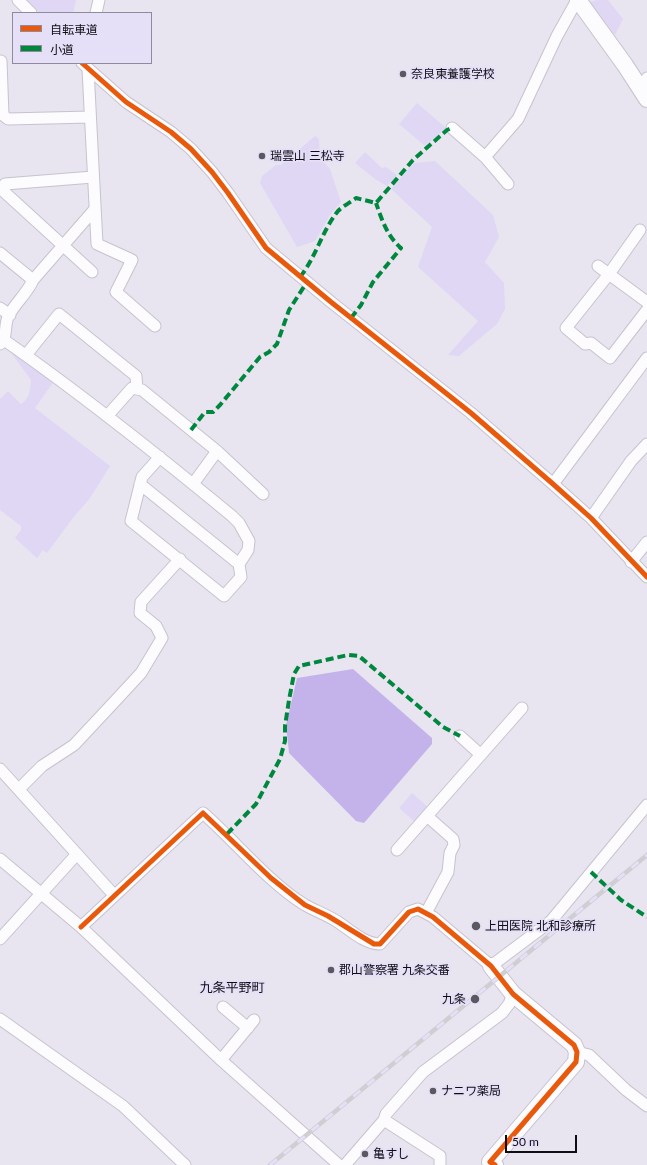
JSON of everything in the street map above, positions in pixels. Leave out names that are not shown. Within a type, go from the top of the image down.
[{"type":"street","points":[[18,0],[30,12]]},
{"type":"street","points":[[96,12],[99,0]]},
{"type":"street","points":[[485,157],[518,119],[557,36],[577,0],[645,89]]},
{"type":"street","points":[[1,61],[2,112],[8,119],[90,117]]},
{"type":"street","points":[[84,65],[90,117],[97,244],[132,260],[116,292],[155,326]]},
{"type":"street","points":[[84,65],[126,102],[171,132],[190,149],[212,172],[266,248],[336,306],[465,408],[591,518],[631,562],[647,577]]},
{"type":"street","points":[[452,128],[485,157],[508,184]]},
{"type":"street","points":[[92,272],[1,188],[5,184],[93,177]]},
{"type":"street","points":[[94,210],[33,280],[28,291],[7,318],[2,342],[26,355],[108,415],[160,457],[232,516],[246,535],[249,545],[239,564],[241,577],[224,596],[131,520],[142,477],[160,457]]},
{"type":"street","points":[[640,230],[609,274],[566,328],[585,344],[590,343],[610,358],[647,310]]},
{"type":"street","points":[[0,253],[33,280]]},
{"type":"street","points":[[598,266],[647,302]]},
{"type":"street","points":[[0,308],[10,315]]},
{"type":"street","points":[[26,355],[59,314],[136,376],[137,389]]},
{"type":"street","points":[[553,484],[647,358]]},
{"type":"street","points":[[108,415],[132,388],[142,390],[218,451],[263,494]]},
{"type":"street","points":[[591,518],[631,461],[647,444]]},
{"type":"street","points":[[193,484],[218,451]]},
{"type":"street","points":[[140,484],[239,564]]},
{"type":"street","points":[[631,562],[647,542]]},
{"type":"street","points":[[19,789],[42,766],[74,745],[141,673],[162,636],[156,626],[142,616],[140,607],[141,602],[180,560]]},
{"type":"street","points":[[397,850],[522,708]]},
{"type":"street","points":[[460,736],[481,755]]},
{"type":"street","points":[[0,769],[114,895]]},
{"type":"street","points":[[491,966],[550,920],[647,805]]},
{"type":"street","points":[[81,928],[114,895],[203,813],[271,878],[305,905],[328,916],[374,944],[380,944],[409,912],[418,909],[434,917],[491,966],[513,994],[574,1045],[577,1052],[576,1062],[490,1162],[495,1165]]},
{"type":"street","points":[[426,913],[448,872],[450,853],[454,845],[453,839],[427,816]]},
{"type":"street","points":[[0,939],[77,854]]},
{"type":"street","points":[[0,859],[81,928],[221,1060],[339,1165]]},
{"type":"street","points":[[345,1165],[384,1120],[386,1114],[423,1072],[502,1013],[509,1004],[513,994]]},
{"type":"street","points":[[221,1060],[251,1024],[223,1007]]},
{"type":"street","points":[[0,1019],[122,1106],[185,1165]]},
{"type":"street","points":[[577,1052],[588,1055],[626,1090],[647,1106]]},
{"type":"street","points":[[384,1120],[440,1156],[440,1165]]},
{"type":"shaded area","points":[[27,0],[76,0],[73,12],[39,12]]},
{"type":"shaded area","points":[[608,0],[623,19],[615,35],[590,2]]},
{"type":"shaded area","points":[[417,103],[446,128],[425,146],[399,124]]},
{"type":"shaded area","points":[[315,136],[319,139],[320,158],[330,169],[341,202],[330,215],[315,241],[297,247],[260,183],[262,176],[276,165],[281,165]]},
{"type":"shaded area","points":[[365,152],[382,168],[386,167],[397,175],[387,186],[375,179],[355,163]]},
{"type":"shaded area","points":[[435,161],[493,215],[499,237],[485,262],[504,283],[505,309],[497,324],[459,356],[448,355],[478,321],[418,267],[432,227],[391,189],[414,163]]},
{"type":"shaded area","points":[[9,350],[54,381],[35,408],[110,466],[90,498],[72,519],[47,553],[43,550],[37,558],[15,538],[21,530],[21,526],[0,510],[0,399],[8,391],[21,404],[28,396],[31,380]]},
{"type":"shaded area","points":[[353,669],[432,738],[432,744],[364,823],[356,821],[289,753],[286,725],[297,678]]},
{"type":"shaded area","points":[[412,793],[428,807],[415,822],[399,808]]},
{"type":"railway","points":[[270,1165],[647,855]]},
{"type":"marked path","points":[[300,277],[306,269],[332,219],[342,207],[356,198],[376,203],[413,160],[447,130],[452,128]]},
{"type":"marked path","points":[[351,318],[361,305],[373,282],[401,248],[389,233],[376,203]]},
{"type":"marked path","points":[[191,430],[205,412],[213,412],[260,357],[269,352],[277,344],[289,310],[307,282]]},
{"type":"marked path","points":[[227,834],[256,804],[280,759],[285,741],[285,726],[294,674],[299,666],[348,655],[359,656],[443,727],[460,736]]},
{"type":"marked path","points":[[591,872],[621,900],[647,917]]},
{"type":"cycle path","points":[[83,64],[126,102],[171,132],[191,149],[212,172],[228,193],[266,248],[331,302],[471,413],[591,518],[647,577]]},
{"type":"cycle path","points":[[81,927],[203,813],[271,878],[305,905],[328,916],[374,944],[380,944],[409,912],[418,909],[433,917],[491,966],[513,994],[574,1045],[577,1052],[576,1062],[490,1162],[495,1165]]},
{"type":"place","name":"奈良東養護学校","points":[[403,74]]},
{"type":"place","name":"瑞雲山 三松寺","points":[[262,156]]},
{"type":"place","name":"上田医院 北和診療所","points":[[476,926]]},
{"type":"place","name":"郡山警察署 九条交番","points":[[331,970]]},
{"type":"place","name":"九条","points":[[475,999]]},
{"type":"place","name":"ナニワ薬局","points":[[433,1091]]},
{"type":"place","name":"亀すし","points":[[365,1154]]},
{"type":"district","name":"九条平野町","points":[[232,988]]}]
